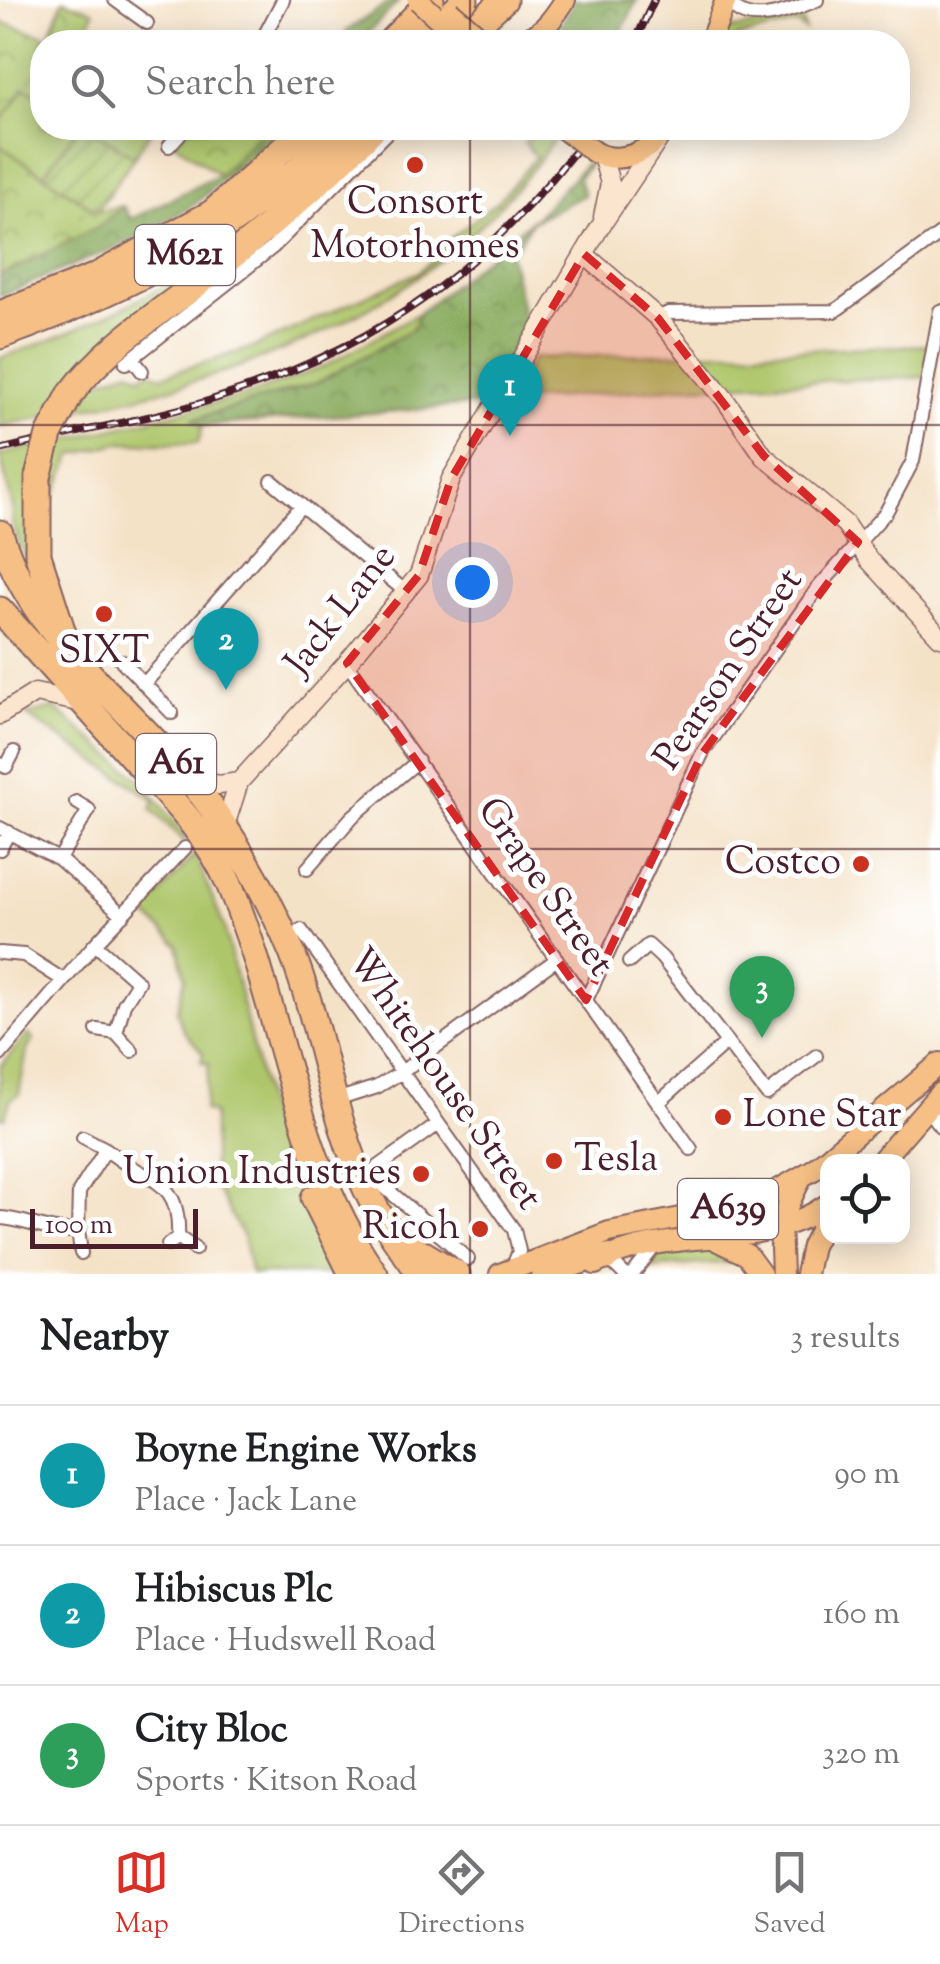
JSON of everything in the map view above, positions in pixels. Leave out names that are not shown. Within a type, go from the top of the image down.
[{"type":"highway","points":[[424,15],[455,0]]},
{"type":"highway","points":[[424,15],[465,0]]},
{"type":"highway","points":[[476,30],[504,0]]},
{"type":"highway","name":"M621","points":[[0,311],[137,256],[212,213],[293,140]]},
{"type":"highway","name":"M621","points":[[0,336],[172,264],[260,201],[327,140]]},
{"type":"highway","points":[[70,653],[38,555],[38,477],[50,435],[70,395],[102,357],[275,222],[329,176],[363,140]]},
{"type":"highway","name":"A61","points":[[0,534],[23,590],[70,653],[144,726],[186,777],[224,828],[260,892],[312,1151],[341,1216],[375,1274]]},
{"type":"highway","name":"A61","points":[[0,593],[8,619],[197,829],[228,880],[299,1081],[352,1205],[392,1274]]},
{"type":"highway","points":[[260,892],[292,952],[367,1192],[420,1274]]},
{"type":"highway","points":[[256,957],[277,1085],[298,1160],[352,1274]]},
{"type":"highway","points":[[395,1236],[463,1266]]},
{"type":"highway","points":[[336,1246],[344,1274]]},
{"type":"highway","points":[[544,1274],[586,1259],[615,1266]]},
{"type":"main road","points":[[549,30],[565,0]]},
{"type":"main road","points":[[715,30],[727,0]]},
{"type":"main road","points":[[424,15],[450,30]]},
{"type":"main road","points":[[542,30],[552,21]]},
{"type":"main road","points":[[579,140],[598,154],[621,158],[651,140]]},
{"type":"main road","name":"A639","points":[[506,1272],[580,1241],[755,1202],[801,1178],[940,1063]]},
{"type":"main road","points":[[888,1154],[933,1100]]},
{"type":"main road","points":[[873,1118],[873,1134],[878,1140],[900,1142]]},
{"type":"main road","points":[[782,1274],[783,1226],[801,1178]]},
{"type":"main road","name":"A639","points":[[575,1274],[615,1266],[657,1245],[716,1241],[783,1226],[820,1208]]},
{"type":"main road","points":[[649,1224],[759,1218],[783,1226],[802,1257],[806,1274]]},
{"type":"main road","points":[[806,1274],[820,1230]]},
{"type":"main road","points":[[716,1241],[740,1250],[760,1274]]},
{"type":"street","points":[[115,0],[147,23]]},
{"type":"street","points":[[267,30],[283,0]]},
{"type":"street","points":[[727,0],[736,12],[750,16],[817,0]]},
{"type":"street","points":[[169,146],[174,140]]},
{"type":"street","points":[[142,371],[129,361],[215,296],[287,234],[379,140]]},
{"type":"street","name":"Jack Lane","points":[[224,828],[239,782],[406,592],[426,559],[450,479],[600,227],[657,140]]},
{"type":"street","points":[[598,154],[610,183],[600,227]]},
{"type":"street","points":[[658,318],[668,313],[835,311],[940,234]]},
{"type":"street","points":[[584,254],[658,318],[716,387],[764,456],[845,524],[940,637]]},
{"type":"street","name":"Pearson Street","points":[[586,1000],[702,754],[817,589],[886,512],[914,461],[940,311]]},
{"type":"street","points":[[272,481],[406,592]]},
{"type":"street","points":[[145,683],[301,506]]},
{"type":"street","points":[[122,661],[172,713]]},
{"type":"street","name":"Grape Street","points":[[347,663],[691,1149]]},
{"type":"street","points":[[0,714],[35,693],[52,693],[84,704]]},
{"type":"street","points":[[0,764],[6,767],[14,752]]},
{"type":"street","points":[[307,869],[352,817],[418,760]]},
{"type":"street","points":[[186,777],[219,785],[239,782]]},
{"type":"street","points":[[59,859],[89,810],[76,802]]},
{"type":"street","points":[[0,850],[5,830],[59,859],[123,915]]},
{"type":"street","points":[[0,1056],[95,944],[185,848]]},
{"type":"street","name":"Whitehouse Street","points":[[301,930],[508,1220],[518,1238],[506,1272]]},
{"type":"street","points":[[95,944],[142,978],[124,1004],[116,1033]]},
{"type":"street","points":[[629,962],[648,945],[767,1094],[816,1056]]},
{"type":"street","points":[[0,953],[24,955],[63,980]]},
{"type":"street","points":[[336,1100],[377,1087],[400,1073],[557,960]]},
{"type":"street","points":[[96,1030],[116,1033],[132,1051]]},
{"type":"street","points":[[658,1103],[726,1043]]},
{"type":"street","points":[[933,1100],[940,1126]]},
{"type":"street","points":[[437,1125],[374,1172],[377,1185],[463,1266]]},
{"type":"street","points":[[83,1137],[106,1149],[134,1172],[167,1186],[178,1204],[173,1241],[195,1249]]},
{"type":"street","points":[[81,1253],[79,1192],[106,1149]]},
{"type":"street","points":[[0,1218],[25,1220],[58,1232],[78,1230]]},
{"type":"street","points":[[633,1274],[657,1245]]},
{"type":"highlighted area","points":[[584,254],[658,318],[764,456],[858,542],[702,754],[586,1000],[347,663],[419,575],[451,479]]},
{"type":"green space","points":[[63,0],[94,11],[87,30],[52,30]]},
{"type":"green space","points":[[393,0],[398,2],[371,30],[348,30]]},
{"type":"green space","points":[[574,0],[637,0],[622,30],[559,30]]},
{"type":"green space","points":[[801,15],[805,30],[796,24],[769,30],[731,30]]},
{"type":"green space","points":[[0,22],[30,31],[30,90],[25,87],[0,123]]},
{"type":"green space","points":[[26,86],[30,89],[30,140],[69,140],[44,175],[0,146],[0,123]]},
{"type":"green space","points":[[69,140],[107,140],[134,157],[97,211],[44,175]]},
{"type":"green space","points":[[107,140],[145,140],[134,157]]},
{"type":"green space","points":[[176,140],[253,140],[219,175]]},
{"type":"green space","points":[[253,140],[267,140],[195,204],[138,238],[0,296],[0,276],[99,226],[123,206],[131,219],[219,175]]},
{"type":"green space","points":[[553,140],[510,195],[459,244],[404,286],[344,322],[214,375],[76,410],[97,381],[130,370],[141,376],[148,371],[162,376],[254,347],[417,273],[440,254],[440,247],[499,200],[536,157],[524,142]]},
{"type":"green space","points":[[0,146],[97,211],[123,206],[99,226],[0,276]]},
{"type":"green space","points":[[587,162],[589,165],[578,178],[584,195],[532,221],[516,247],[509,250],[527,332],[487,404],[203,426],[193,419],[317,383],[413,329],[419,313],[539,214]]},
{"type":"green space","points":[[235,244],[48,416],[0,426],[0,358],[121,308]]},
{"type":"green space","points":[[419,313],[414,329],[317,383],[195,419],[203,426],[198,443],[119,443],[73,455],[48,509],[61,441],[245,396],[323,367]]},
{"type":"green space","points":[[934,345],[929,377],[690,386],[506,402],[533,358]]},
{"type":"green space","points":[[36,446],[31,559],[25,560],[12,523],[13,509],[0,455]]},
{"type":"green space","points":[[54,708],[142,781],[186,837],[184,841],[151,809],[155,800],[26,715]]},
{"type":"green space","points":[[195,854],[224,927],[272,1128],[332,1274],[251,1274],[243,1237],[213,1182],[213,1113],[204,1111],[209,1064],[201,1062],[203,1053],[183,1030],[177,1011],[185,977],[178,945],[144,913]]},
{"type":"green space","points":[[28,1034],[34,1039],[27,1050],[19,1094],[10,1100],[5,1118],[0,1117],[0,1067]]},
{"type":"green space","points":[[710,1248],[739,1262],[642,1268],[667,1251]]},
{"type":"railway","points":[[640,30],[654,0]]},
{"type":"railway","points":[[0,450],[208,401],[270,380],[378,329],[469,263],[552,179],[583,140]]},
{"type":"place","name":"Consort Motorhomes","points":[[415,165]]},
{"type":"place","name":"Boyne Engine Works","points":[[510,436]]},
{"type":"place","name":"SIXT","points":[[104,614]]},
{"type":"place","name":"Hibiscus Plc","points":[[226,690]]},
{"type":"place","name":"Costco","points":[[861,864]]},
{"type":"place","name":"City Bloc","points":[[762,1038]]},
{"type":"place","name":"Lone Star","points":[[723,1117]]},
{"type":"place","name":"Tesla","points":[[554,1161]]},
{"type":"place","name":"Union Industries","points":[[421,1174]]},
{"type":"place","name":"Ricoh","points":[[480,1229]]}]
